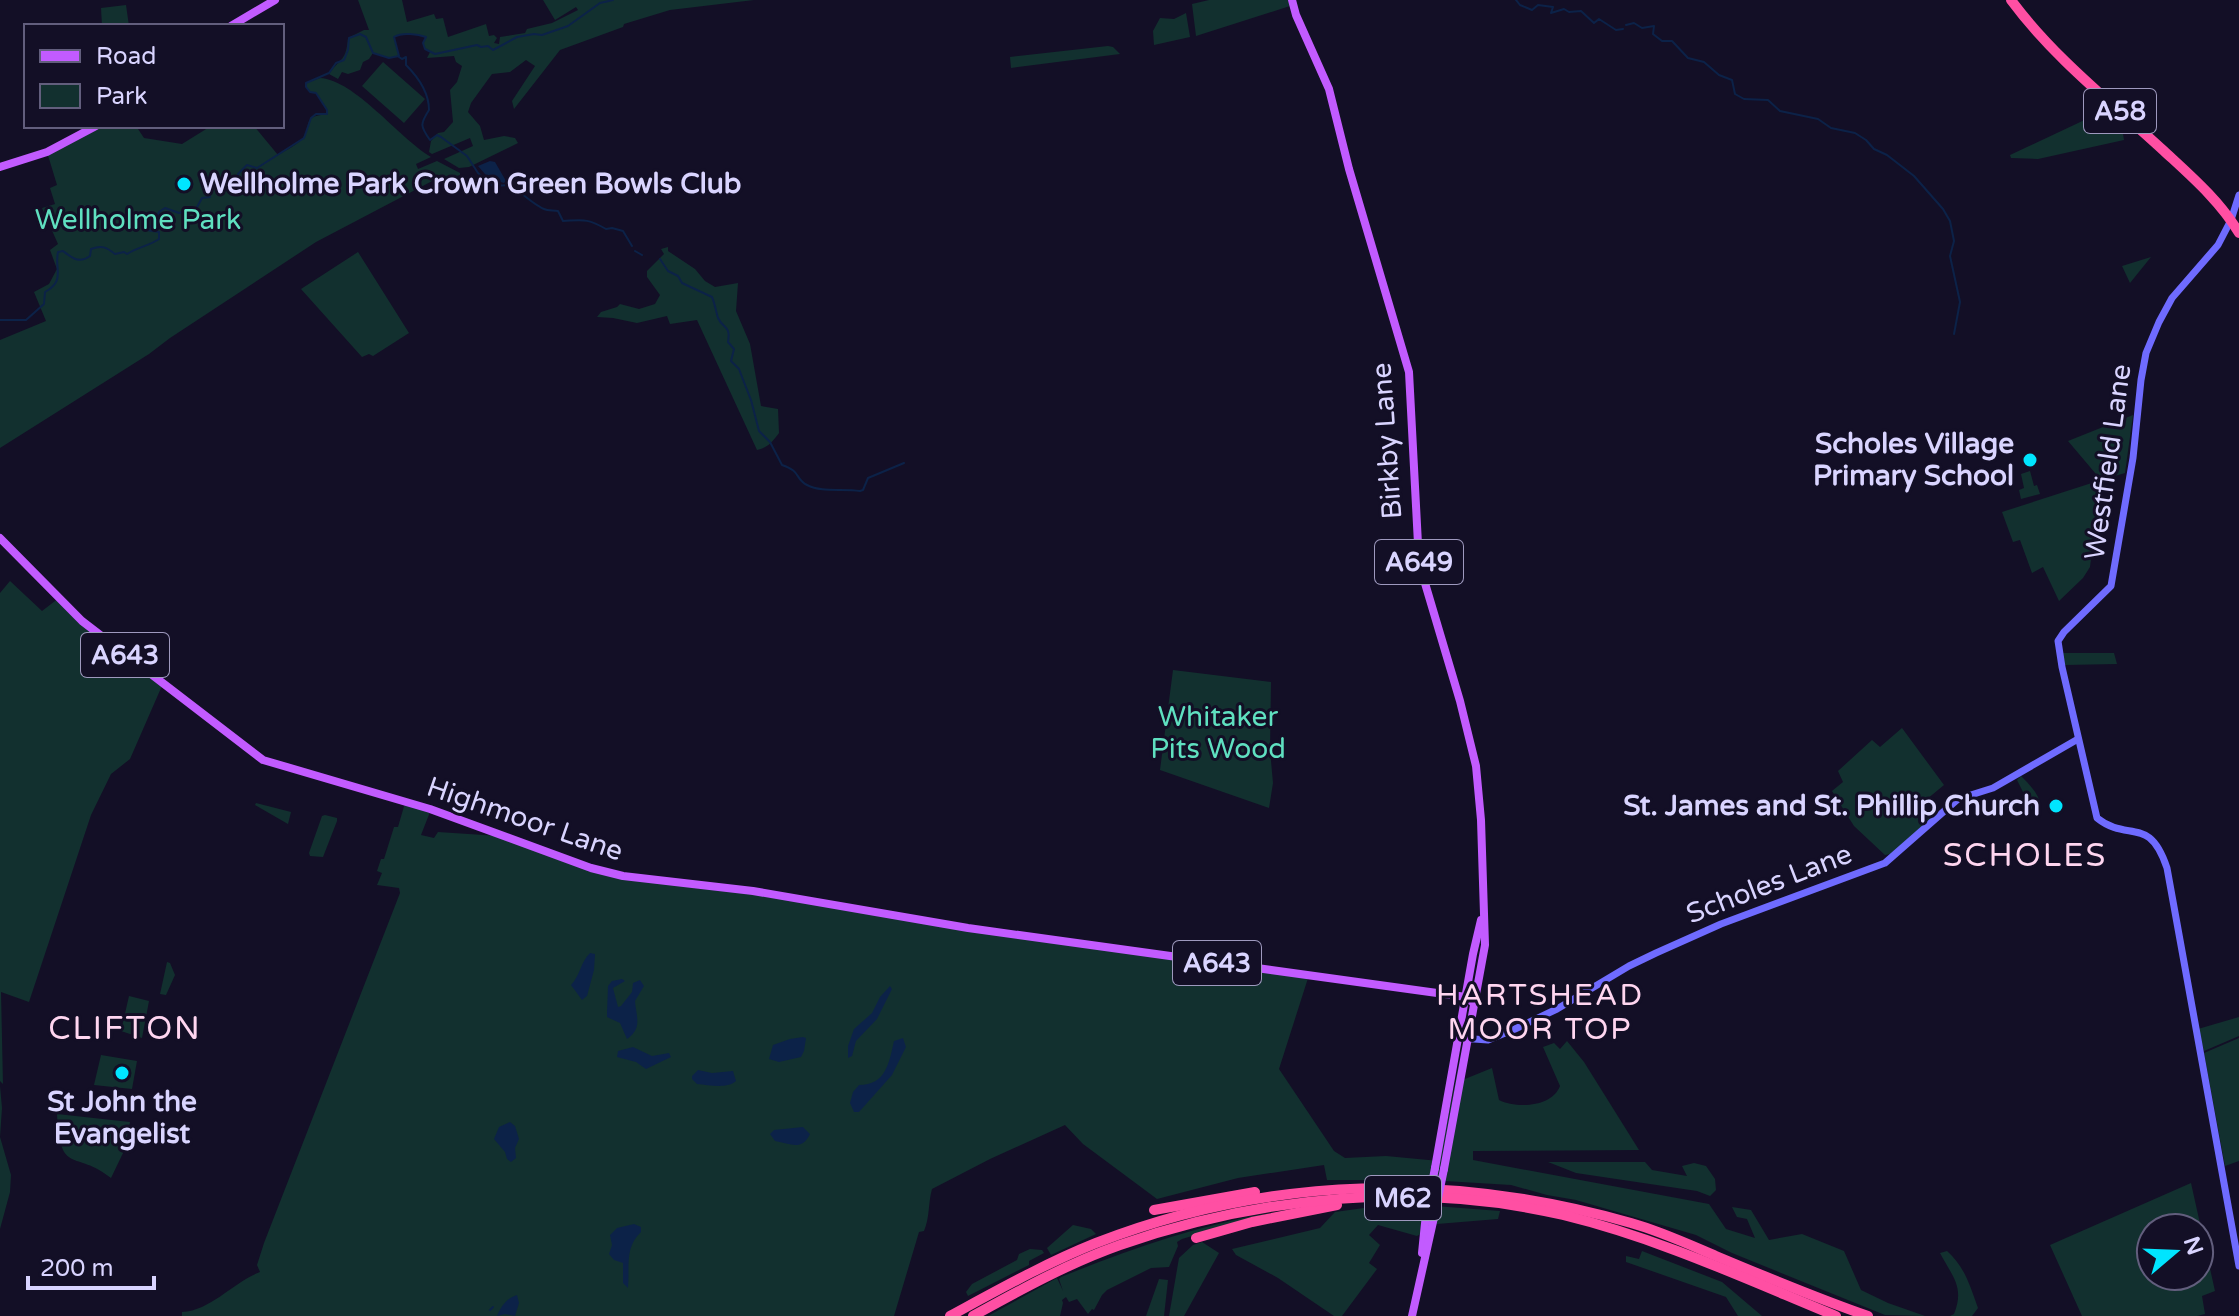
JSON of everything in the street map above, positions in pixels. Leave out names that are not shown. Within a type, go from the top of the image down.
[{"type":"highway","name":"A58","points":[[2011,0],[2058,53],[2181,167],[2231,220],[2239,233]]},
{"type":"highway","points":[[1154,1210],[1269,1190],[1297,1187],[1329,1189]]},
{"type":"highway","name":"M62","points":[[950,1316],[1070,1254],[1130,1231],[1230,1203],[1288,1193],[1358,1187],[1428,1188],[1523,1199],[1633,1223],[1868,1316]]},
{"type":"highway","points":[[1196,1238],[1288,1214],[1395,1198]]},
{"type":"highway","name":"M62","points":[[973,1316],[1081,1261],[1157,1233],[1259,1209],[1321,1201],[1395,1198],[1459,1200],[1562,1215],[1688,1254],[1836,1316]]},
{"type":"main road","points":[[234,24],[275,0]]},
{"type":"main road","name":"Birkby Lane","points":[[1292,0],[1329,89],[1349,169],[1409,372],[1419,563],[1472,744],[1481,820],[1484,908]]},
{"type":"main road","points":[[0,167],[47,152],[92,128]]},
{"type":"main road","name":"Westfield Lane","points":[[2078,739],[2058,641],[2111,586],[2133,458],[2146,353],[2172,298],[2218,245],[2239,195]]},
{"type":"main road","name":"Highmoor Lane","points":[[0,538],[82,621],[263,760],[430,809],[591,868],[623,876],[753,891],[968,928],[1466,997]]},
{"type":"main road","points":[[2078,739],[2097,818],[2111,828],[2143,832],[2163,857],[2170,879],[2239,1266]]},
{"type":"main road","name":"Scholes Lane","points":[[1464,1038],[1488,1040],[1523,1026],[1666,948],[1721,924],[1885,863],[1958,799],[1993,788],[2078,739]]},
{"type":"main road","name":"A649","points":[[1464,1038],[1466,997],[1484,908]]},
{"type":"main road","name":"A649","points":[[1412,1316],[1464,1038],[1475,1004],[1485,945],[1484,908]]},
{"type":"main road","points":[[1466,997],[1472,994],[1481,970]]},
{"type":"main road","name":"A643","points":[[1466,997],[1475,1004]]},
{"type":"green space","points":[[358,0],[402,0],[407,22],[434,14],[436,19],[443,18],[448,37],[486,24],[489,36],[494,35],[497,38],[494,43],[499,44],[500,37],[525,33],[527,29],[552,23],[578,10],[576,7],[555,20],[543,0],[754,0],[670,10],[624,24],[623,27],[560,50],[514,109],[512,101],[535,66],[526,60],[510,72],[492,74],[468,112],[480,126],[484,140],[504,136],[515,138],[518,143],[469,167],[459,168],[444,159],[473,146],[470,138],[432,154],[429,152],[431,141],[453,122],[450,90],[457,82],[462,66],[454,56],[427,58],[430,52],[423,43],[426,37],[401,34],[394,37],[399,56],[389,58],[373,53],[363,62],[360,70],[348,74],[342,72],[338,79],[329,74],[344,55],[348,38],[369,30]]},
{"type":"green space","points":[[1209,0],[1288,0],[1290,6],[1196,36],[1192,4]]},
{"type":"green space","points":[[126,5],[129,24],[102,24],[101,8]]},
{"type":"green space","points":[[1186,13],[1190,37],[1154,45],[1153,31],[1160,18],[1174,19]]},
{"type":"green space","points":[[1108,46],[1120,54],[1011,68],[1010,57]]},
{"type":"green space","points":[[383,62],[425,99],[404,123],[362,86]]},
{"type":"green space","name":"Wellholme Park","points":[[320,78],[334,81],[362,99],[431,157],[416,164],[418,169],[437,161],[460,175],[438,182],[436,179],[316,242],[149,354],[0,448],[0,340],[46,321],[34,292],[49,284],[57,269],[50,250],[58,244],[42,208],[55,204],[50,188],[57,185],[47,152],[92,128],[137,128],[144,138],[182,144],[208,128],[256,128],[278,155],[301,140],[313,117],[327,114],[327,109],[316,93],[310,92],[306,83]]},
{"type":"green space","points":[[2110,108],[2131,126],[2123,134],[2124,140],[2038,159],[2011,158],[2010,155]]},
{"type":"green space","points":[[668,247],[668,251],[715,287],[738,283],[736,311],[750,344],[761,406],[778,409],[779,433],[764,448],[757,450],[697,320],[670,324],[667,316],[637,323],[597,317],[620,304],[639,309],[655,304],[660,295],[647,277],[647,271],[664,254],[661,249]]},
{"type":"green space","points":[[358,252],[409,333],[373,356],[362,357],[301,289]]},
{"type":"green space","points":[[2151,257],[2130,283],[2122,266]]},
{"type":"green space","points":[[2133,415],[2125,473],[2101,480],[2068,441]]},
{"type":"green space","points":[[2030,471],[2040,494],[2021,499],[2019,490],[2024,488],[2021,474]]},
{"type":"green space","points":[[2101,480],[2090,567],[2059,601],[2043,567],[2032,573],[2020,540],[2013,542],[2002,512]]},
{"type":"green space","points":[[10,581],[42,611],[59,598],[164,686],[130,759],[111,774],[91,815],[29,1002],[1,992],[3,1084],[0,1081],[0,593]]},
{"type":"green space","points":[[2063,653],[2114,653],[2117,664],[2065,665]]},
{"type":"green space","name":"Whitaker Pits Wood","points":[[1173,670],[1271,682],[1273,783],[1269,808],[1160,770]]},
{"type":"green space","points":[[1902,728],[1944,785],[1921,804],[1933,817],[1891,854],[1885,855],[1854,826],[1832,791],[1843,782],[1838,771],[1872,740],[1880,747]]},
{"type":"green space","points":[[2021,776],[2040,802],[2041,807],[2033,812],[2017,780]]},
{"type":"green space","points":[[405,803],[430,812],[421,835],[434,838],[438,832],[512,837],[591,868],[968,928],[1309,975],[1279,1069],[1334,1151],[1345,1158],[1386,1156],[1439,1161],[1463,1044],[1460,1081],[1492,1068],[1499,1100],[1524,1105],[1542,1102],[1556,1093],[1560,1086],[1543,1047],[1554,1043],[1560,1049],[1567,1041],[1584,1062],[1639,1150],[1473,1151],[1473,1160],[1709,1204],[1726,1229],[1755,1238],[1747,1219],[1737,1217],[1732,1207],[1751,1210],[1769,1240],[1802,1234],[1844,1251],[1861,1290],[1925,1316],[1885,1315],[1732,1253],[1696,1235],[1576,1200],[1511,1185],[1428,1180],[1327,1180],[1324,1165],[1238,1178],[1157,1199],[1083,1144],[1065,1125],[932,1189],[926,1226],[924,1231],[919,1232],[894,1316],[182,1316],[182,1312],[213,1301],[260,1272],[257,1265],[264,1243],[400,893],[399,888],[377,885],[382,873],[377,871],[394,827],[398,827]]},
{"type":"green space","points":[[255,805],[291,812],[288,824]]},
{"type":"green space","points":[[322,816],[337,818],[337,821],[323,857],[310,856]]},
{"type":"green space","points":[[167,962],[175,975],[166,995],[160,994]]},
{"type":"green space","points":[[129,996],[149,1001],[142,1038],[121,1031]]},
{"type":"green space","points":[[2239,1017],[2239,1036],[2204,1051],[2198,1029]]},
{"type":"green space","points":[[2239,1038],[2239,1161],[2225,1166],[2204,1053]]},
{"type":"green space","points":[[101,1055],[137,1061],[132,1089],[94,1085]]},
{"type":"green space","points":[[0,1086],[2,1108],[0,1137]]},
{"type":"green space","points":[[57,1114],[130,1122],[124,1151],[111,1178],[66,1154],[59,1134]]},
{"type":"green space","points":[[0,1137],[11,1175],[10,1192],[0,1229]]},
{"type":"green space","points":[[1548,1162],[1645,1162],[1652,1170],[1687,1176],[1682,1166],[1694,1163],[1706,1166],[1715,1179],[1716,1190],[1710,1196],[1697,1191],[1576,1173]]},
{"type":"green space","points":[[2191,1183],[2197,1212],[2135,1212],[2135,1292],[2212,1292],[2202,1296],[2205,1314],[2082,1316],[2050,1245]]},
{"type":"green space","points":[[1422,1205],[1500,1211],[1498,1219],[1437,1224],[1417,1236],[1378,1225],[1369,1235],[1380,1245],[1369,1263],[1377,1269],[1342,1316],[1334,1316],[1278,1278],[1236,1255],[1232,1249],[1320,1228],[1335,1212]]},
{"type":"green space","points":[[1273,1212],[1182,1239],[1177,1242],[1169,1267],[1151,1268],[1107,1290],[1088,1314],[1077,1299],[1069,1302],[1066,1297],[1062,1300],[1060,1316],[988,1316],[1057,1278],[1063,1291],[1061,1277],[1113,1257],[1192,1231]]},
{"type":"green space","points":[[1073,1225],[1091,1229],[1096,1234],[1051,1255],[1047,1248]]},
{"type":"green space","points":[[1202,1242],[1219,1253],[1184,1316],[1169,1316],[1179,1258],[1193,1245]]},
{"type":"green space","points":[[1030,1249],[1044,1253],[1029,1261],[1029,1265],[968,1296],[966,1292],[972,1284],[1017,1260],[1019,1254]]},
{"type":"green space","points":[[1642,1251],[1722,1282],[1762,1316],[1738,1316],[1726,1297],[1626,1262],[1626,1256],[1639,1259]]},
{"type":"green space","points":[[1947,1251],[1963,1270],[1978,1308],[1972,1316],[1950,1316],[1957,1305],[1958,1289],[1940,1253]]},
{"type":"green space","points":[[1159,1279],[1168,1280],[1164,1316],[1146,1316]]},
{"type":"water","points":[[495,162],[506,181],[504,183],[491,181],[478,166]]},
{"type":"water","points":[[590,953],[595,954],[594,970],[587,996],[582,1000],[571,985]]},
{"type":"water","points":[[640,980],[644,986],[635,1001],[637,1026],[627,1039],[620,1023],[607,1017],[608,986],[612,981],[625,981],[613,988],[618,1007],[632,992],[633,983]]},
{"type":"water","points":[[890,986],[892,989],[877,1019],[856,1041],[852,1056],[848,1058],[848,1046],[854,1029],[872,1013]]},
{"type":"water","points":[[806,1038],[801,1057],[779,1062],[769,1059],[773,1045]]},
{"type":"water","points":[[903,1038],[906,1047],[892,1075],[859,1112],[854,1112],[850,1103],[853,1092],[859,1085],[881,1077],[888,1065],[894,1041]]},
{"type":"water","points":[[633,1047],[652,1056],[669,1053],[671,1057],[646,1069],[636,1062],[617,1057],[618,1051]]},
{"type":"water","points":[[698,1070],[712,1073],[733,1071],[736,1081],[723,1086],[697,1084],[692,1076]]},
{"type":"water","points":[[510,1122],[515,1126],[519,1139],[515,1148],[516,1158],[511,1162],[494,1139],[499,1127]]},
{"type":"water","points":[[803,1127],[810,1134],[800,1144],[775,1141],[770,1134],[774,1130]]},
{"type":"water","points":[[634,1224],[641,1227],[641,1232],[630,1251],[628,1288],[623,1283],[623,1263],[609,1254],[612,1245],[610,1235],[617,1228]]},
{"type":"water","points":[[517,1295],[519,1303],[515,1316],[497,1316],[505,1303]]},
{"type":"waterway","points":[[0,320],[26,320],[44,304],[45,292],[57,279],[58,252],[63,251],[82,260],[90,256],[91,249],[95,248],[104,247],[115,254],[127,254],[151,243],[159,239],[159,232],[147,230],[153,226],[159,212],[165,208],[179,213],[196,209],[202,198],[210,197],[207,182],[213,177],[234,184],[247,165],[257,168],[304,138],[311,118],[316,114],[327,114],[316,93],[310,92],[306,83],[329,73],[336,63],[344,60],[349,38],[360,34],[366,37],[373,53],[389,58],[399,56],[394,37],[406,34],[426,37],[423,43],[425,49],[435,54],[477,45],[493,50],[517,37],[542,35],[568,26],[600,3],[613,0]]},
{"type":"waterway","points":[[1516,0],[1532,10],[1538,5],[1553,7],[1551,13],[1564,9],[1581,11],[1594,23],[1599,19],[1616,30],[1623,29]]},
{"type":"waterway","points":[[1626,25],[1634,23],[1642,28],[1654,26],[1653,34],[1662,41],[1672,41],[1688,58],[1704,62],[1719,75],[1732,80],[1735,94],[1744,99],[1768,100],[1780,111],[1818,119],[1831,128],[1855,133],[1914,176],[1950,221],[1954,241],[1950,256],[1960,302],[1954,334]]},
{"type":"waterway","points":[[399,57],[406,57],[406,65],[425,91],[429,110],[422,125],[430,140],[437,135],[441,137],[467,156],[478,173],[493,186],[511,185],[540,207],[558,211],[563,221],[585,220],[606,229],[623,231],[632,246]]},
{"type":"waterway","points":[[635,251],[642,255]]},
{"type":"waterway","points":[[660,259],[682,283],[712,297],[718,318],[727,330],[728,342],[734,349],[731,361],[739,369],[759,431],[770,442],[782,465],[792,470],[803,483],[826,490],[860,491],[868,478],[904,463]]},
{"type":"waterway","points":[[490,1310],[493,1307]]},
{"type":"place","name":"Wellholme Park Crown Green Bowls Club","points":[[184,184]]},
{"type":"place","name":"Scholes Village Primary School","points":[[2030,460]]},
{"type":"place","name":"St. James and St. Phillip Church","points":[[2056,806]]},
{"type":"place","name":"St John the Evangelist","points":[[122,1073]]},
{"type":"district","name":"SCHOLES","points":[[2025,856]]},
{"type":"district","name":"HARTSHEAD MOOR TOP","points":[[1540,1012]]},
{"type":"district","name":"CLIFTON","points":[[125,1029]]}]
